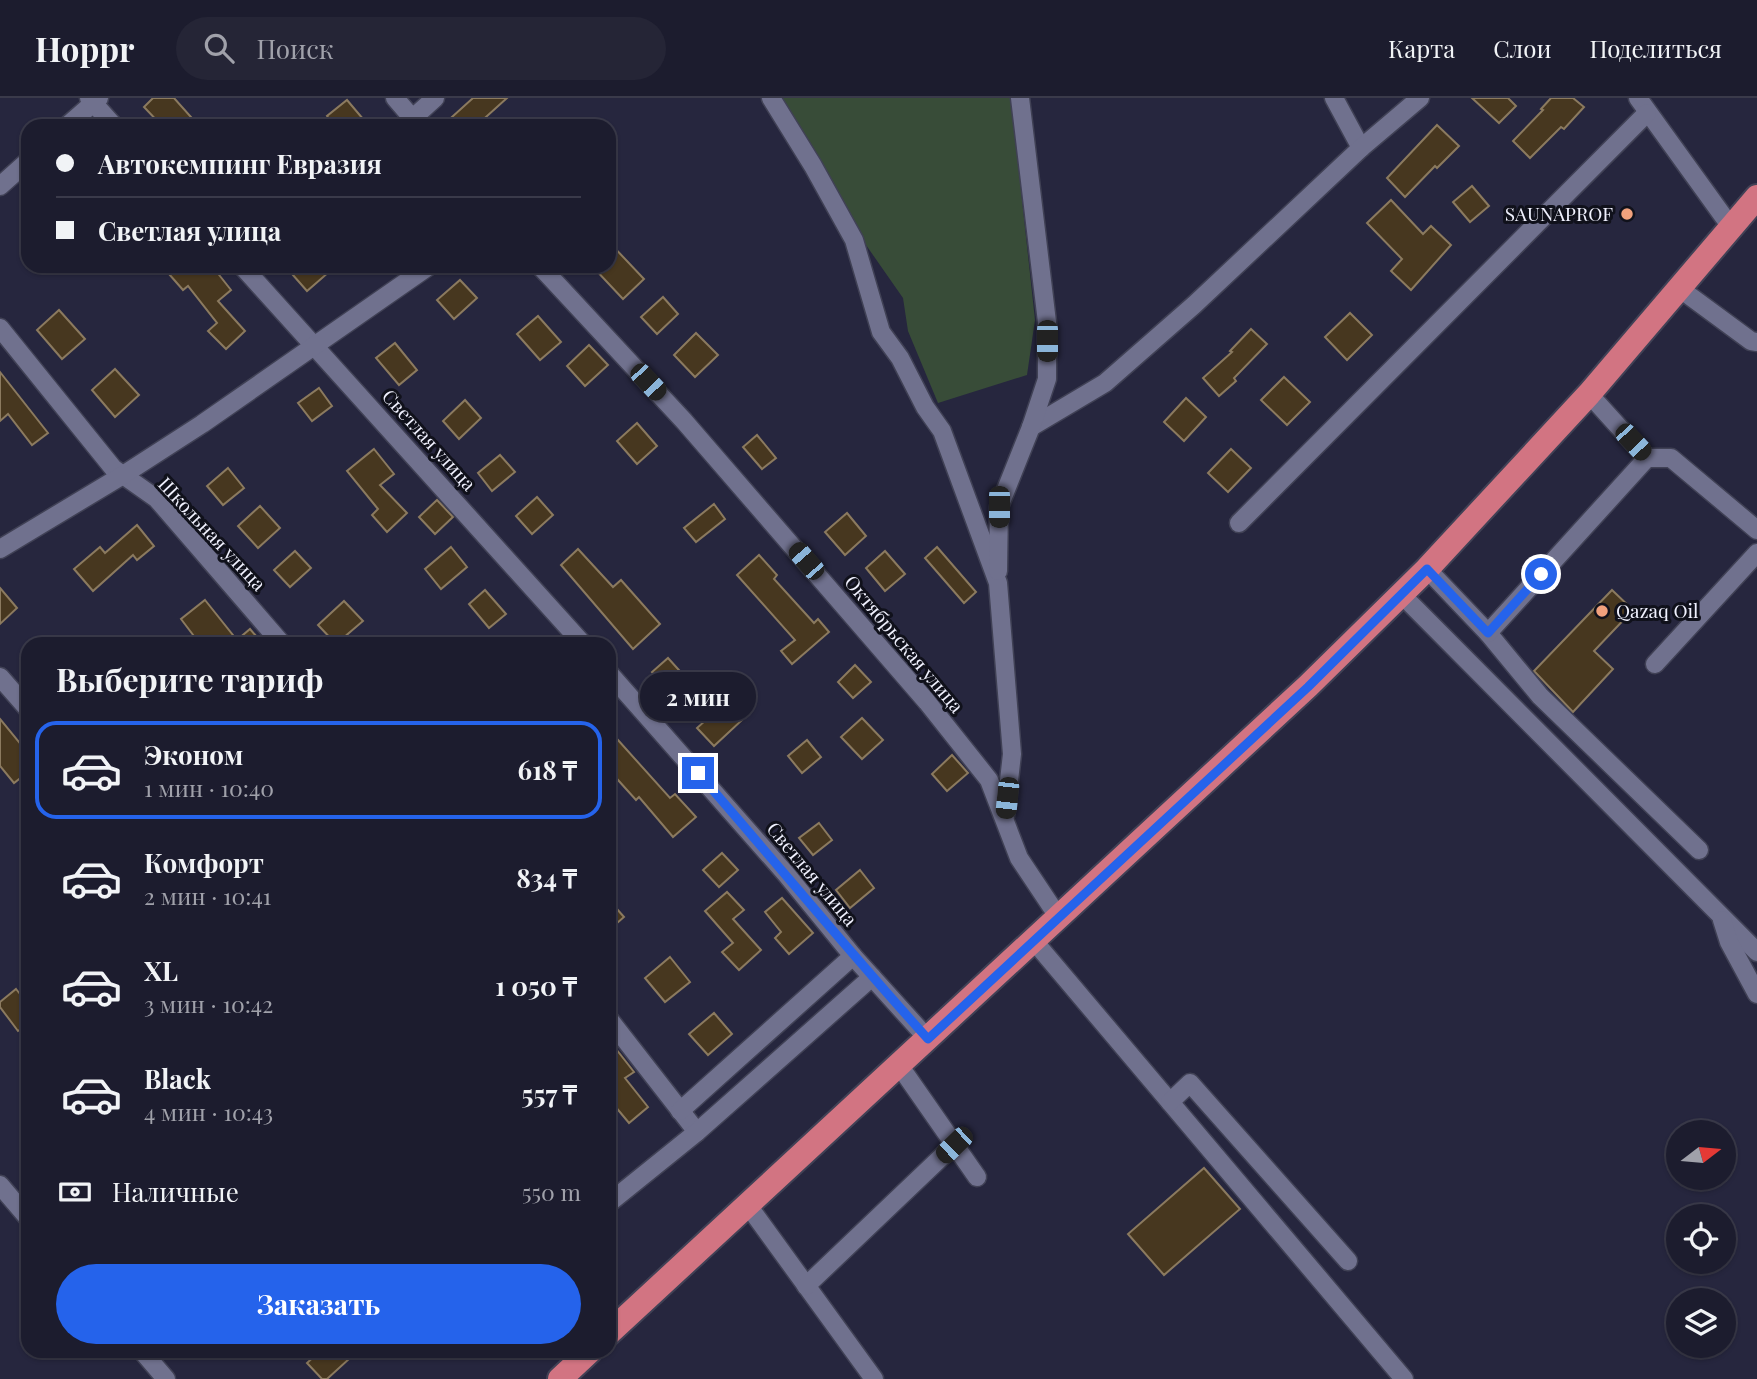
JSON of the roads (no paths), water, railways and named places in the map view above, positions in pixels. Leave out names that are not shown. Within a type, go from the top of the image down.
[{"type":"highway","points":[[616,1321],[1059,918],[1308,687],[1402,595],[1588,394],[1757,197]]},
{"type":"highway","points":[[560,1379],[582,1358]]},
{"type":"street","points":[[395,98],[413,119]]},
{"type":"street","points":[[418,119],[436,98]]},
{"type":"street","points":[[771,98],[854,240],[881,332],[900,358],[925,407],[943,431],[998,583]]},
{"type":"street","points":[[1004,821],[1012,754],[998,583],[999,507],[1031,427],[1046,379],[1047,322],[1020,98]]},
{"type":"street","points":[[1334,98],[1361,148]]},
{"type":"street","points":[[1031,427],[1105,383],[1194,305],[1361,148],[1420,98]]},
{"type":"street","points":[[74,119],[94,100],[109,119]]},
{"type":"street","points":[[1239,523],[1643,105],[1731,227]]},
{"type":"street","points":[[0,186],[21,167]]},
{"type":"street","name":"Светлая улица","points":[[248,273],[577,637]]},
{"type":"street","points":[[0,549],[123,475],[315,347],[419,273]]},
{"type":"street","name":"Октябрьская улица","points":[[547,273],[684,421],[927,702],[989,780],[1019,858],[1059,918]]},
{"type":"street","points":[[1679,288],[1751,341],[1757,342]]},
{"type":"street","name":"Школьная улица","points":[[0,328],[113,468],[157,499],[276,637]]},
{"type":"street","points":[[1588,394],[1647,458],[1671,458],[1757,530]]},
{"type":"street","points":[[1488,633],[1647,458]]},
{"type":"street","points":[[1655,664],[1757,553]]},
{"type":"street","points":[[1427,569],[1488,633],[1540,696],[1699,850]]},
{"type":"street","points":[[1402,595],[1757,952]]},
{"type":"street","points":[[0,677],[21,701]]},
{"type":"street","name":"Светлая улица","points":[[616,681],[786,874],[852,956],[928,1039]]},
{"type":"street","points":[[1721,916],[1729,942],[1757,993]]},
{"type":"street","points":[[1034,941],[1404,1379]]},
{"type":"street","points":[[680,1111],[852,956]]},
{"type":"street","points":[[616,1197],[697,1132],[872,977]]},
{"type":"street","points":[[616,1028],[697,1132]]},
{"type":"street","points":[[898,1065],[976,1177]]},
{"type":"street","points":[[1170,1102],[1190,1083],[1348,1261]]},
{"type":"street","points":[[806,1286],[954,1145]]},
{"type":"street","points":[[0,1185],[21,1210]]},
{"type":"street","points":[[747,1204],[874,1379]]},
{"type":"street","points":[[148,1358],[166,1379]]},
{"type":"place","name":"SAUNAPROF","points":[[1627,214]]},
{"type":"place","name":"Qazaq Oil","points":[[1602,611]]}]
